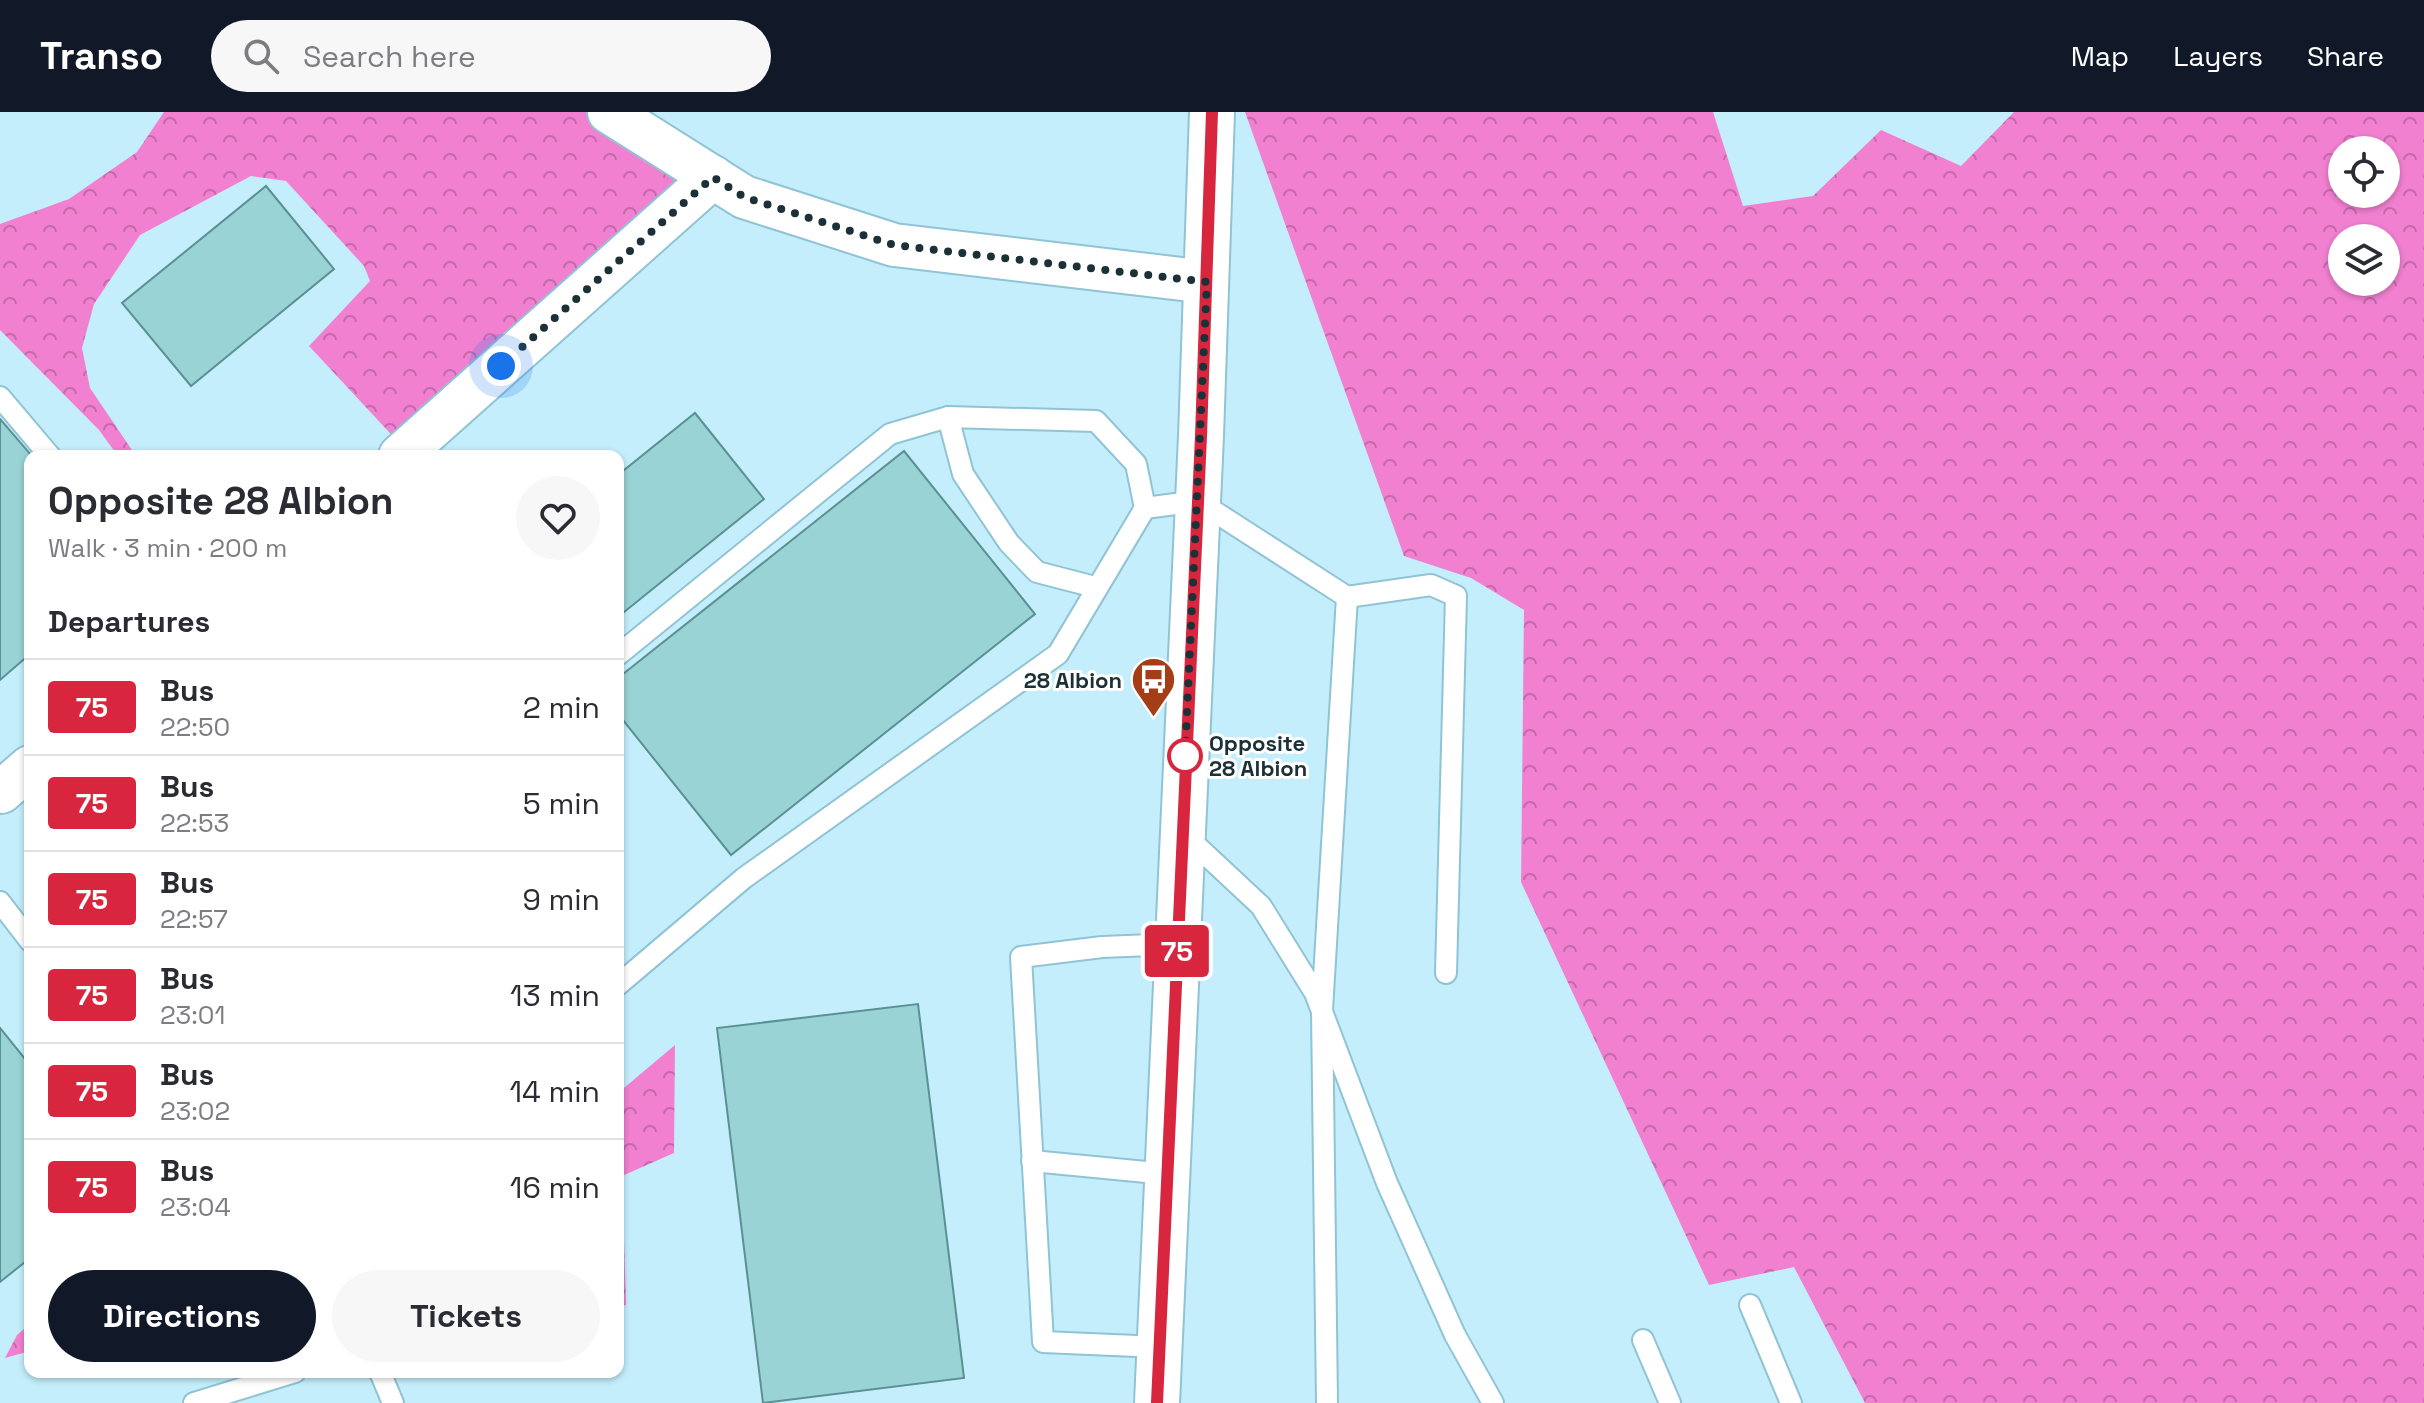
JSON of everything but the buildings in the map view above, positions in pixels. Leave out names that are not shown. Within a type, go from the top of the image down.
[{"type":"main road","points":[[1157,1403],[1198,501],[1212,112]]},
{"type":"street","points":[[609,112],[744,197],[894,245],[1207,282]]},
{"type":"street","points":[[407,450],[713,177]]},
{"type":"street","points":[[0,792],[24,772]]},
{"type":"lane","points":[[0,397],[45,450]]},
{"type":"lane","points":[[948,417],[963,474],[1009,543],[1037,572],[1095,587]]},
{"type":"lane","points":[[624,650],[890,434],[948,417],[1096,421],[1136,464],[1145,508],[1095,587],[1058,654],[744,878],[624,980]]},
{"type":"lane","points":[[1145,508],[1198,501],[1347,597],[1431,585],[1456,596],[1446,973]]},
{"type":"lane","points":[[1327,1403],[1322,1010],[1347,597]]},
{"type":"lane","points":[[1182,832],[1261,906],[1315,993],[1387,1183],[1455,1335],[1493,1403]]},
{"type":"lane","points":[[0,902],[24,933]]},
{"type":"lane","points":[[1160,1347],[1043,1342],[1021,957],[1102,947],[1177,944]]},
{"type":"lane","points":[[1032,1161],[1167,1174]]},
{"type":"lane","points":[[1750,1305],[1791,1403]]},
{"type":"lane","points":[[1643,1340],[1670,1403]]},
{"type":"lane","points":[[194,1403],[275,1378]]},
{"type":"lane","points":[[383,1378],[393,1403]]},
{"type":"green space","points":[[164,112],[607,112],[710,179],[401,445],[309,346],[370,281],[364,266],[286,181],[251,176],[140,235],[94,304],[82,348],[90,388],[132,450],[114,450],[99,430],[0,330],[0,224],[69,199],[137,152]]},
{"type":"green space","points":[[1245,112],[1713,112],[1743,206],[1813,196],[1881,130],[1961,166],[2014,112],[2424,112],[2424,1403],[1865,1403],[1794,1267],[1709,1285],[1521,882],[1524,610],[1471,578],[1404,556]]},
{"type":"green space","points":[[675,1045],[674,1153],[624,1175],[624,1088]]},
{"type":"green space","points":[[624,1240],[626,1305],[624,1306]]},
{"type":"green space","points":[[24,1329],[24,1353],[5,1358],[17,1335]]},
{"type":"bus line","name":"75","points":[[1157,1403],[1201,436],[1212,112]]},
{"type":"place","name":"28 Albion","points":[[1153,719]]},
{"type":"place","name":"Opposite 28 Albion","points":[[1185,756]]},
{"type":"route","points":[[501,366],[713,177],[744,197],[894,245],[1207,282],[1185,756]]}]
